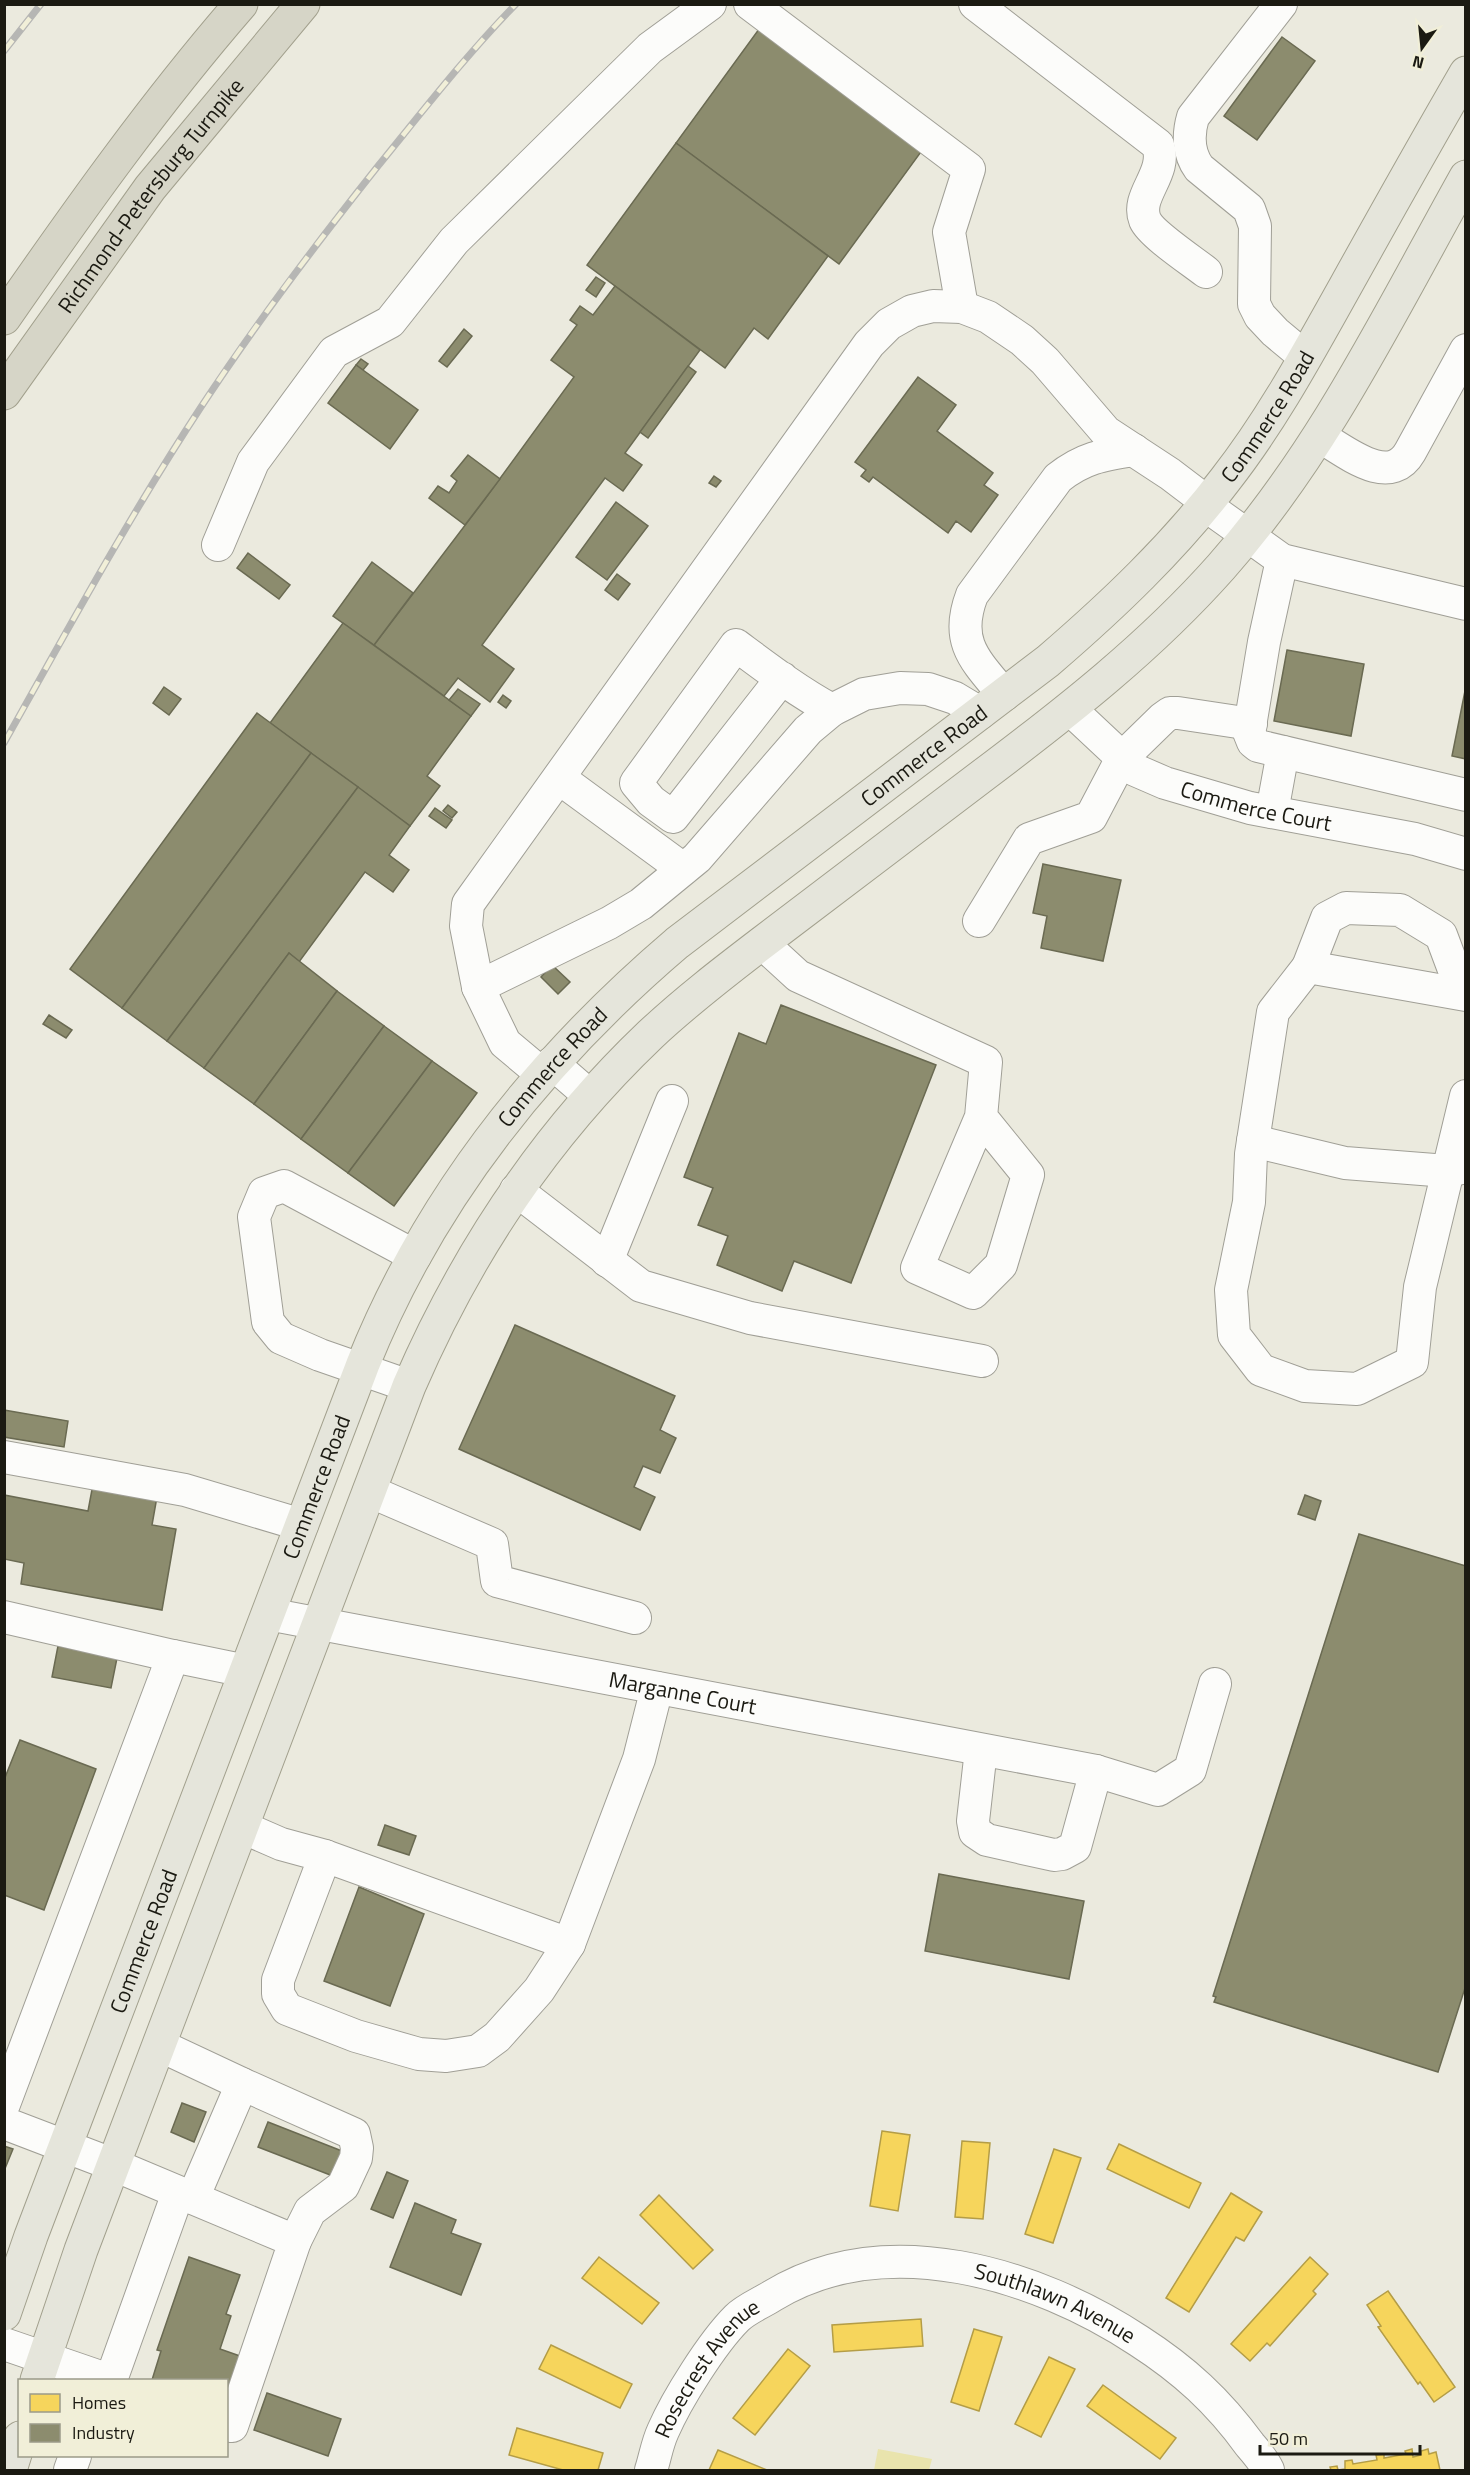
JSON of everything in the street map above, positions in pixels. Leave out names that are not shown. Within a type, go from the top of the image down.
[{"type":"highway","name":"Richmond-Petersburg Turnpike","points":[[4,318],[83,204],[241,4]]},
{"type":"highway","name":"Richmond-Petersburg Turnpike","points":[[4,393],[150,188],[303,4]]},
{"type":"main road","name":"Commerce Road","points":[[4,2314],[65,2146],[362,1368],[387,1309],[452,1194],[537,1064],[606,1007],[677,943],[1048,661],[1129,589],[1205,506],[1254,441],[1305,357],[1466,73]]},
{"type":"main road","name":"Commerce Road","points":[[41,2368],[81,2250],[410,1386],[462,1276],[516,1190],[547,1147],[590,1096],[658,1027],[762,943],[1070,709],[1168,623],[1247,537],[1319,436],[1466,177]]},
{"type":"main road","points":[[10,2470],[18,2444]]},
{"type":"street","points":[[218,545],[253,462],[334,352],[390,322],[454,241],[650,48],[710,4]]},
{"type":"street","points":[[750,4],[969,169],[949,232],[962,307]]},
{"type":"street","points":[[975,4],[1158,145],[1161,153],[1160,168],[1144,200],[1143,210],[1146,221],[1154,231],[1206,272]]},
{"type":"street","points":[[1281,4],[1193,117],[1190,128],[1192,155],[1199,168],[1249,209],[1255,226],[1254,304],[1260,316],[1305,357]]},
{"type":"street","points":[[1160,161],[1192,155]]},
{"type":"street","points":[[590,1096],[505,1043],[478,987],[466,927],[468,904],[869,344],[889,324],[912,311],[933,306],[962,307],[988,316],[1022,340],[1045,361],[1106,432],[1195,493],[1205,506],[1282,561],[1466,604]]},
{"type":"street","points":[[1319,436],[1373,466],[1386,469],[1399,466],[1408,457],[1466,350]]},
{"type":"street","points":[[992,704],[965,634],[964,615],[972,595],[1058,478],[1072,466],[1092,457],[1134,450]]},
{"type":"street","points":[[1282,561],[1264,642],[1249,732],[1253,742],[1258,746],[1466,795]]},
{"type":"street","points":[[782,678],[673,817],[651,801],[636,783],[736,645],[782,678],[798,692],[832,710]]},
{"type":"street","points":[[478,987],[609,923],[641,904],[697,858],[808,730],[832,710],[864,694],[900,688],[928,689],[956,698],[992,704]]},
{"type":"street","name":"Commerce Court","points":[[1070,709],[1135,770],[1165,783],[1272,812],[1414,839],[1466,854]]},
{"type":"street","points":[[979,921],[1029,839],[1090,817],[1122,758],[1162,718],[1170,713],[1251,724]]},
{"type":"street","points":[[1272,812],[1283,752]]},
{"type":"street","points":[[559,778],[683,869]]},
{"type":"street","points":[[1464,994],[1441,935],[1400,910],[1346,908],[1327,918],[1308,967],[1273,1012],[1253,1141],[1249,1202],[1231,1290],[1233,1335],[1261,1370],[1305,1386],[1358,1389],[1413,1362],[1420,1287],[1456,1169],[1466,1096]]},
{"type":"street","points":[[762,943],[798,976],[986,1062],[981,1117],[917,1268],[973,1293],[1001,1265],[1028,1175],[981,1117]]},
{"type":"street","points":[[1308,967],[1464,994]]},
{"type":"street","points":[[607,1261],[672,1101]]},
{"type":"street","points":[[1253,1141],[1345,1163],[1456,1169]]},
{"type":"street","points":[[410,1386],[281,1338],[268,1322],[254,1217],[264,1193],[284,1186],[415,1256]]},
{"type":"street","points":[[516,1190],[641,1286],[750,1318],[982,1361]]},
{"type":"street","points":[[4,1457],[186,1490],[302,1525]]},
{"type":"street","points":[[369,1491],[492,1544],[497,1581],[635,1618]]},
{"type":"street","name":"Marganne Court","points":[[268,1614],[1096,1771],[1158,1790],[1190,1770],[1215,1684]]},
{"type":"street","points":[[4,1617],[246,1671]]},
{"type":"street","points":[[4,2104],[173,1656]]},
{"type":"street","points":[[324,1856],[278,1980],[278,1994],[286,2009],[356,2036],[419,2054],[446,2056],[478,2051],[497,2037],[539,1990],[569,1944],[639,1759],[657,1688]]},
{"type":"street","points":[[981,1750],[973,1821],[975,1832],[987,1840],[1053,1855],[1062,1854],[1076,1847],[1096,1771]]},
{"type":"street","points":[[242,1827],[281,1844],[324,1856],[569,1944]]},
{"type":"street","points":[[159,2045],[242,2085],[354,2134],[357,2148],[356,2158],[343,2186],[310,2211],[295,2241],[232,2426],[228,2425]]},
{"type":"street","points":[[110,2379],[186,2195],[242,2085]]},
{"type":"street","points":[[4,2123],[114,2165],[295,2241]]},
{"type":"street","name":"Southlawn Avenue","points":[[788,2286],[849,2265],[913,2261],[974,2271],[1035,2287],[1109,2321],[1172,2363],[1227,2413],[1269,2470]]},
{"type":"street","name":"Rosecrest Avenue","points":[[651,2470],[662,2432],[697,2370],[738,2317],[788,2286]]},
{"type":"street","points":[[4,2344],[41,2368],[104,2379]]},
{"type":"shaded area","points":[[878,2449],[932,2459],[929,2470],[874,2470]]},
{"type":"building: Homes","points":[[882,2131],[910,2135],[898,2211],[870,2206]]},
{"type":"building: Homes","points":[[962,2141],[990,2143],[983,2219],[955,2217]]},
{"type":"building: Homes","points":[[1119,2144],[1201,2183],[1189,2208],[1107,2169]]},
{"type":"building: Homes","points":[[1054,2149],[1081,2158],[1053,2243],[1025,2234]]},
{"type":"building: Homes","points":[[1231,2193],[1262,2212],[1244,2241],[1236,2237],[1189,2312],[1166,2298]]},
{"type":"building: Homes","points":[[659,2195],[713,2250],[693,2269],[640,2215]]},
{"type":"building: Homes","points":[[599,2257],[659,2303],[642,2324],[582,2278]]},
{"type":"building: Homes","points":[[1310,2257],[1328,2274],[1313,2291],[1316,2294],[1270,2346],[1267,2343],[1250,2361],[1231,2344]]},
{"type":"building: Homes","points":[[1388,2291],[1455,2387],[1434,2402],[1420,2382],[1418,2384],[1378,2327],[1381,2326],[1367,2305]]},
{"type":"building: Homes","points":[[921,2319],[923,2346],[834,2352],[832,2325]]},
{"type":"building: Homes","points":[[974,2329],[1002,2337],[979,2411],[951,2402]]},
{"type":"building: Homes","points":[[551,2345],[632,2384],[620,2408],[539,2369]]},
{"type":"building: Homes","points":[[788,2349],[810,2366],[755,2435],[733,2418]]},
{"type":"building: Homes","points":[[1049,2357],[1075,2369],[1041,2437],[1015,2424]]},
{"type":"building: Homes","points":[[1103,2385],[1176,2438],[1160,2459],[1087,2406]]},
{"type":"building: Homes","points":[[517,2428],[603,2453],[598,2470],[563,2470],[509,2455]]},
{"type":"building: Homes","points":[[1412,2449],[1413,2457],[1421,2455],[1421,2451],[1428,2449],[1429,2454],[1436,2452],[1440,2470],[1338,2470],[1345,2469],[1345,2461],[1352,2460],[1353,2464],[1377,2460],[1376,2455],[1384,2454],[1384,2458],[1406,2454],[1405,2451]]},
{"type":"building: Homes","points":[[718,2450],[767,2470],[709,2470]]},
{"type":"building: Homes","points":[[1337,2466],[1338,2470],[1331,2470],[1330,2467]]},
{"type":"building: Industry","points":[[762,25],[926,145],[839,264],[676,143]]},
{"type":"building: Industry","points":[[1282,37],[1315,61],[1257,140],[1224,116]]},
{"type":"building: Industry","points":[[676,143],[828,256],[768,339],[754,328],[725,368],[587,265]]},
{"type":"building: Industry","points":[[596,277],[605,283],[596,297],[586,290]]},
{"type":"building: Industry","points":[[615,286],[700,350],[625,453],[642,465],[623,491],[605,478],[482,645],[514,669],[490,702],[458,678],[444,696],[374,645],[574,377],[551,360],[577,325],[570,320],[580,306],[593,315]]},
{"type":"building: Industry","points":[[464,329],[472,336],[447,367],[439,361]]},
{"type":"building: Industry","points":[[361,359],[368,364],[363,370],[356,365]]},
{"type":"building: Industry","points":[[356,365],[418,410],[390,449],[328,403]]},
{"type":"building: Industry","points":[[688,366],[696,372],[648,438],[640,432]]},
{"type":"building: Industry","points":[[918,377],[956,405],[937,431],[993,473],[984,485],[998,495],[971,532],[956,521],[948,533],[873,477],[869,482],[861,476],[866,470],[855,462]]},
{"type":"building: Industry","points":[[468,455],[500,479],[465,525],[429,498],[438,486],[449,493],[457,481],[451,476]]},
{"type":"building: Industry","points":[[714,476],[721,481],[716,487],[709,483]]},
{"type":"building: Industry","points":[[616,502],[648,526],[607,580],[576,557]]},
{"type":"building: Industry","points":[[248,553],[290,585],[279,599],[237,568]]},
{"type":"building: Industry","points":[[372,562],[413,593],[374,645],[333,616]]},
{"type":"building: Industry","points":[[617,574],[630,584],[618,600],[605,590]]},
{"type":"building: Industry","points":[[343,623],[471,716],[427,776],[440,786],[410,826],[270,723]]},
{"type":"building: Industry","points":[[1287,650],[1364,664],[1351,736],[1274,721]]},
{"type":"building: Industry","points":[[1466,686],[1466,759],[1452,756]]},
{"type":"building: Industry","points":[[164,687],[181,699],[169,715],[153,703]]},
{"type":"building: Industry","points":[[458,689],[480,704],[471,716],[449,700]]},
{"type":"building: Industry","points":[[503,695],[511,701],[506,708],[498,702]]},
{"type":"building: Industry","points":[[257,713],[311,753],[122,1008],[70,969]]},
{"type":"building: Industry","points":[[311,753],[358,787],[167,1041],[122,1008]]},
{"type":"building: Industry","points":[[358,787],[410,826],[389,855],[409,870],[393,892],[365,872],[299,962],[289,953],[204,1068],[167,1041]]},
{"type":"building: Industry","points":[[448,805],[457,812],[452,818],[443,811]]},
{"type":"building: Industry","points":[[435,808],[452,820],[446,828],[429,816]]},
{"type":"building: Industry","points":[[1043,864],[1121,880],[1103,961],[1041,948],[1047,916],[1033,913]]},
{"type":"building: Industry","points":[[289,953],[337,991],[254,1104],[204,1068]]},
{"type":"building: Industry","points":[[552,965],[570,982],[558,994],[541,977]]},
{"type":"building: Industry","points":[[337,991],[384,1026],[301,1139],[254,1104]]},
{"type":"building: Industry","points":[[781,1005],[936,1065],[851,1283],[794,1261],[782,1291],[717,1265],[728,1236],[698,1225],[713,1188],[684,1177],[739,1033],[766,1044]]},
{"type":"building: Industry","points":[[49,1015],[72,1030],[66,1038],[43,1024]]},
{"type":"building: Industry","points":[[384,1026],[432,1061],[348,1173],[301,1139]]},
{"type":"building: Industry","points":[[432,1061],[477,1093],[394,1206],[348,1173]]},
{"type":"building: Industry","points":[[515,1325],[675,1396],[660,1430],[676,1438],[660,1473],[643,1466],[634,1487],[655,1497],[640,1530],[459,1449]]},
{"type":"building: Industry","points":[[4,1410],[68,1421],[64,1447],[4,1437]]},
{"type":"building: Industry","points":[[94,1479],[158,1491],[152,1525],[176,1529],[162,1610],[21,1584],[24,1563],[4,1559],[4,1495],[88,1511]]},
{"type":"building: Industry","points":[[1305,1495],[1321,1501],[1315,1520],[1298,1514]]},
{"type":"building: Industry","points":[[1359,1534],[1466,1566],[1466,1985],[1438,2072],[1214,2002],[1216,1997],[1213,1996]]},
{"type":"building: Industry","points":[[58,1646],[117,1658],[111,1688],[52,1677]]},
{"type":"building: Industry","points":[[20,1740],[96,1769],[44,1910],[4,1895],[4,1780]]},
{"type":"building: Industry","points":[[385,1825],[416,1836],[409,1855],[378,1845]]},
{"type":"building: Industry","points":[[939,1874],[1084,1901],[1069,1979],[925,1951]]},
{"type":"building: Industry","points":[[359,1887],[424,1914],[390,2006],[324,1981]]},
{"type":"building: Industry","points":[[182,2103],[206,2112],[194,2142],[171,2132]]},
{"type":"building: Industry","points":[[268,2122],[347,2153],[338,2178],[258,2147]]},
{"type":"building: Industry","points":[[4,2146],[13,2149],[4,2171]]},
{"type":"building: Industry","points":[[387,2172],[408,2181],[393,2218],[371,2209]]},
{"type":"building: Industry","points":[[415,2203],[456,2220],[451,2233],[481,2244],[461,2295],[390,2267]]},
{"type":"building: Industry","points":[[189,2257],[240,2275],[226,2314],[231,2316],[220,2349],[240,2356],[228,2398],[228,2379],[152,2379],[161,2351],[157,2350]]},
{"type":"building: Industry","points":[[267,2393],[341,2419],[328,2456],[254,2430]]},
{"type":"railway","points":[[4,51],[41,4]]},
{"type":"railway","points":[[4,743],[149,489],[243,345],[309,254],[378,166],[462,63],[516,4]]}]
